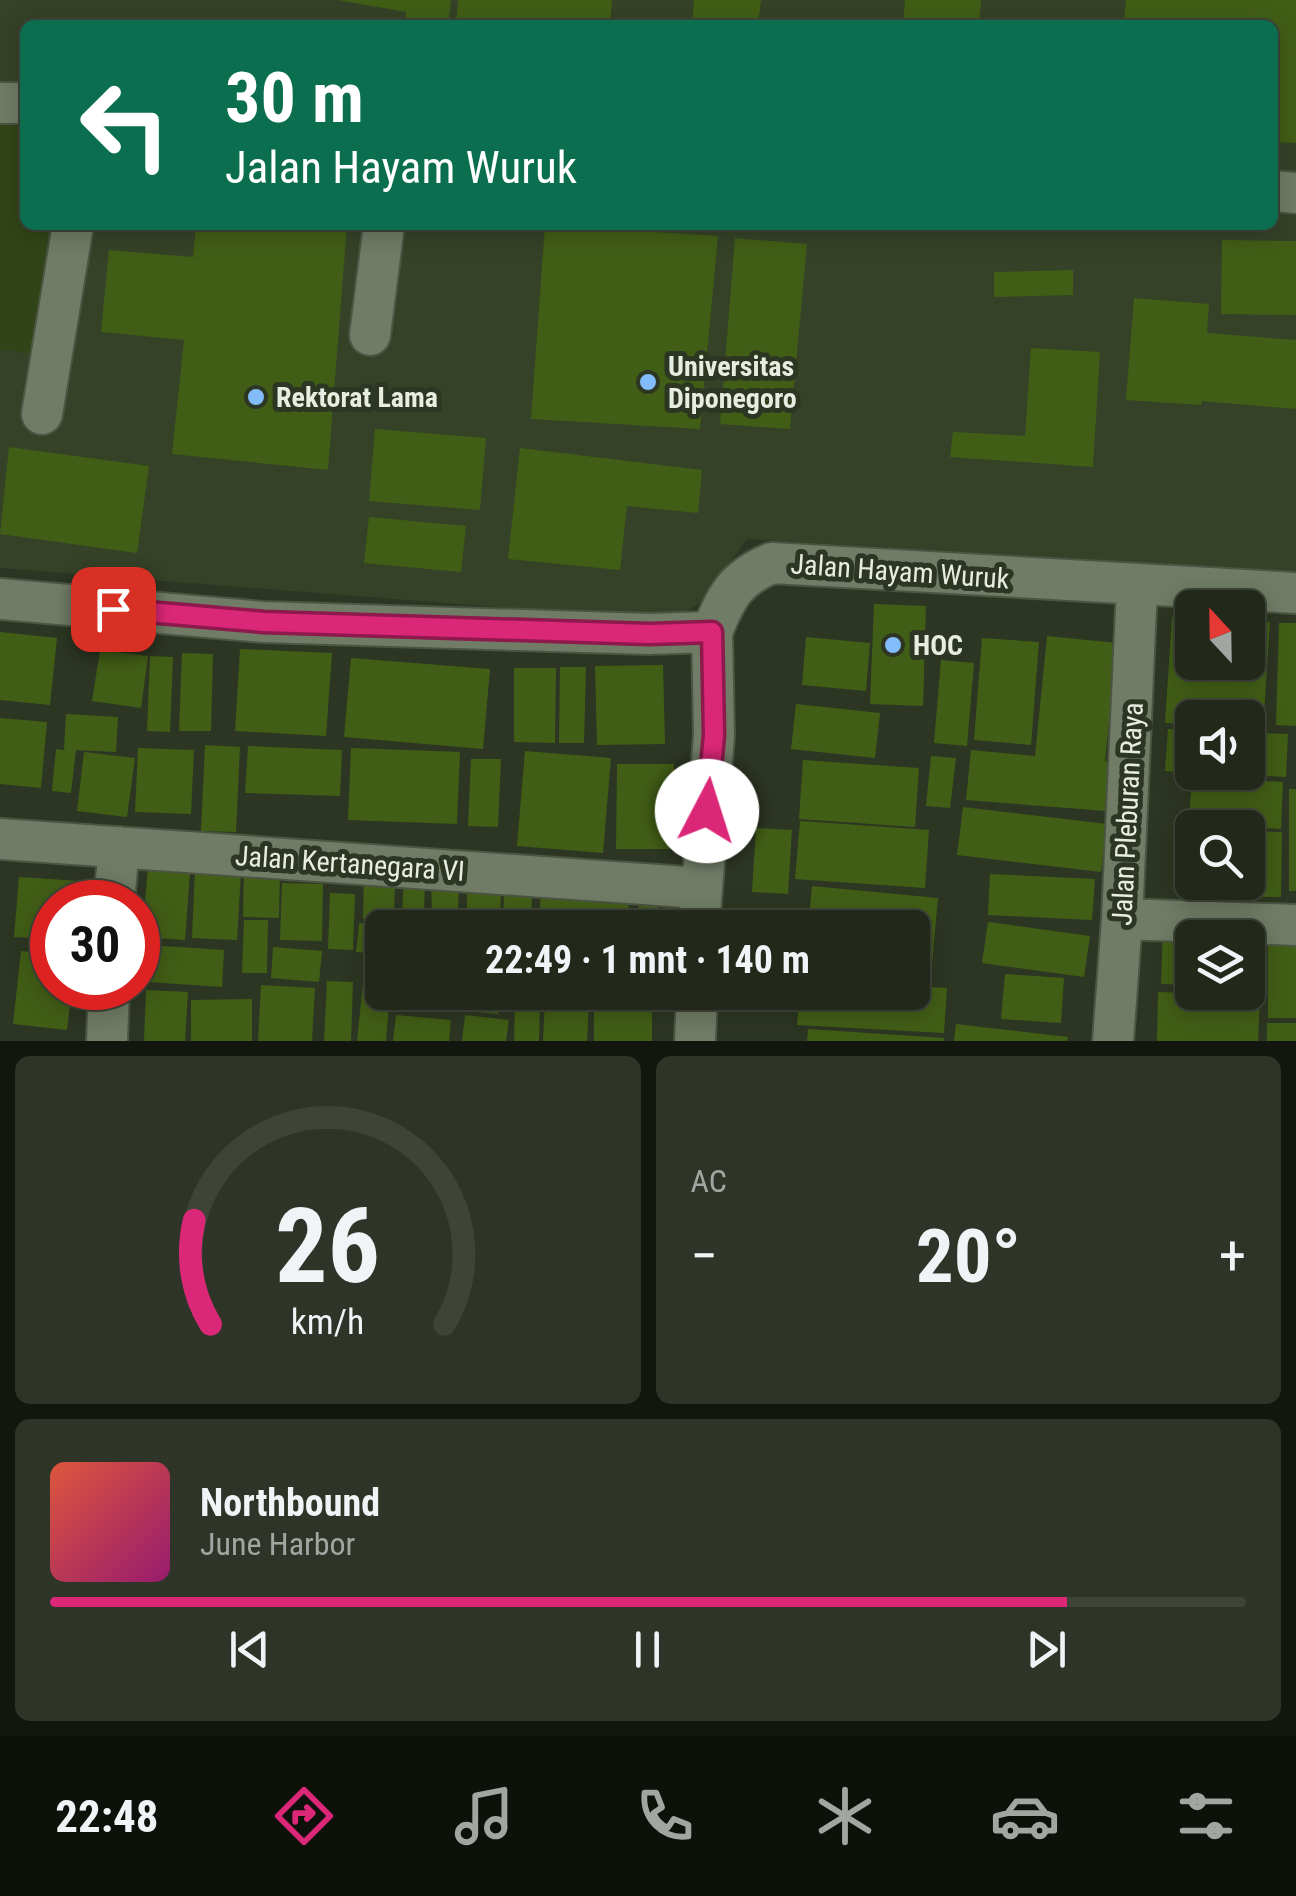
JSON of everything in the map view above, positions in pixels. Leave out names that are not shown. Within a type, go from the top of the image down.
[{"type":"street","points":[[42,414],[72,230]]},
{"type":"street","points":[[370,335],[383,230]]},
{"type":"street","name":"Jalan Hayam Wuruk","points":[[712,632],[725,598],[750,572],[772,563],[1296,593]]},
{"type":"street","name":"Jalan Pleburan Raya","points":[[1112,1041],[1122,919],[1137,586]]},
{"type":"street","points":[[0,599],[264,622],[649,634],[712,632],[714,735],[699,910]]},
{"type":"street","name":"Jalan Kertanegara VI","points":[[0,839],[700,888]]},
{"type":"street","points":[[116,880],[119,847]]},
{"type":"street","points":[[1122,919],[1296,925]]},
{"type":"street","points":[[107,1041],[109,1010]]},
{"type":"street","points":[[695,1041],[696,1010]]},
{"type":"shaded area","name":"Universitas Diponegoro","points":[[0,0],[1296,0],[1296,572],[747,539],[702,601],[674,621],[0,568]]},
{"type":"shaded area","points":[[0,96],[20,98],[20,230],[48,230],[34,354],[0,349]]},
{"type":"building","points":[[338,0],[451,0],[449,20],[405,20],[406,12]]},
{"type":"building","points":[[458,0],[612,0],[610,20],[456,20]]},
{"type":"building","points":[[694,0],[761,0],[759,20],[692,20]]},
{"type":"building","points":[[905,0],[981,0],[979,20],[903,20]]},
{"type":"building","points":[[1126,0],[1296,0],[1296,143],[1278,142],[1278,20],[1124,20]]},
{"type":"building","name":"Rektorat Lama","points":[[196,230],[347,230],[328,470],[172,454],[184,340],[101,332],[109,250],[193,257]]},
{"type":"building","points":[[545,230],[718,236],[700,429],[531,419]]},
{"type":"building","points":[[735,238],[807,244],[790,429],[720,424]]},
{"type":"building","points":[[1222,240],[1296,241],[1296,315],[1221,314]]},
{"type":"building","points":[[1073,270],[1073,295],[994,297],[994,272]]},
{"type":"building","points":[[1134,298],[1209,304],[1207,333],[1296,340],[1296,409],[1202,401],[1201,405],[1126,400]]},
{"type":"building","points":[[1031,348],[1100,352],[1093,467],[950,457],[953,432],[1025,436]]},
{"type":"building","points":[[375,429],[486,438],[480,510],[369,501]]},
{"type":"building","points":[[9,447],[149,466],[137,553],[0,534]]},
{"type":"building","points":[[520,448],[702,470],[698,513],[627,506],[620,570],[508,559]]},
{"type":"building","points":[[369,517],[466,526],[461,572],[364,563]]},
{"type":"building","points":[[874,604],[926,606],[923,706],[870,704]]},
{"type":"building","points":[[1172,617],[1175,680],[1265,680],[1265,622],[1270,622],[1265,700],[1175,700],[1175,723],[1165,723]]},
{"type":"building","points":[[1279,623],[1296,623],[1296,726],[1276,725]]},
{"type":"building","points":[[0,632],[57,638],[50,705],[0,700]]},
{"type":"building","points":[[1047,636],[1117,643],[1105,761],[1110,762],[1106,811],[966,800],[971,750],[1035,756]]},
{"type":"building","points":[[806,637],[870,643],[866,691],[802,685]]},
{"type":"building","points":[[982,638],[1039,642],[1031,745],[974,740]]},
{"type":"building","points":[[240,649],[332,653],[326,736],[235,731]]},
{"type":"building","points":[[100,650],[148,656],[141,708],[92,701]]},
{"type":"building","points":[[182,653],[213,654],[211,731],[179,731]]},
{"type":"building","points":[[150,656],[173,657],[170,732],[147,731]]},
{"type":"building","points":[[351,658],[490,669],[483,749],[344,737]]},
{"type":"building","points":[[941,660],[974,663],[967,746],[934,743]]},
{"type":"building","points":[[663,665],[665,744],[597,745],[595,666]]},
{"type":"building","points":[[560,667],[586,667],[584,743],[559,743]]},
{"type":"building","points":[[514,668],[556,668],[555,743],[514,742]]},
{"type":"building","points":[[796,704],[880,713],[875,758],[791,749]]},
{"type":"building","points":[[66,714],[118,717],[116,752],[76,750],[71,793],[52,791],[56,749],[64,750]]},
{"type":"building","points":[[0,718],[47,722],[41,788],[0,784]]},
{"type":"building","points":[[1168,729],[1175,729],[1175,772],[1165,771]]},
{"type":"building","points":[[1265,733],[1288,734],[1286,777],[1265,776]]},
{"type":"building","points":[[205,745],[240,747],[236,832],[201,831]]},
{"type":"building","points":[[248,746],[342,750],[340,796],[245,793]]},
{"type":"building","points":[[138,748],[194,750],[191,814],[135,812]]},
{"type":"building","points":[[351,748],[460,752],[457,824],[348,820]]},
{"type":"building","points":[[525,751],[611,758],[603,853],[517,846]]},
{"type":"building","points":[[84,752],[135,758],[127,817],[77,811]]},
{"type":"building","points":[[931,756],[956,758],[950,808],[926,806]]},
{"type":"building","points":[[471,759],[501,759],[498,827],[468,826]]},
{"type":"building","points":[[803,760],[919,768],[915,827],[799,819]]},
{"type":"building","points":[[617,764],[674,764],[673,849],[616,849]]},
{"type":"building","points":[[1265,781],[1283,782],[1281,829],[1265,828],[1265,810],[1190,810],[1191,790],[1265,790]]},
{"type":"building","points":[[1289,789],[1296,789],[1296,891],[1289,891]]},
{"type":"building","points":[[963,807],[1107,824],[1101,872],[957,855]]},
{"type":"building","points":[[800,821],[929,830],[925,888],[795,879]]},
{"type":"building","points":[[756,828],[792,830],[788,894],[752,892]]},
{"type":"building","points":[[1265,832],[1282,832],[1281,897],[1265,897]]},
{"type":"building","points":[[149,856],[191,859],[185,940],[160,938],[160,880],[147,880]]},
{"type":"building","points":[[195,869],[241,872],[237,940],[192,938]]},
{"type":"building","points":[[244,869],[280,870],[279,918],[243,917]]},
{"type":"building","points":[[404,872],[425,873],[424,910],[402,910]]},
{"type":"building","points":[[990,874],[1095,879],[1092,920],[988,915]]},
{"type":"building","points":[[364,875],[395,876],[394,910],[365,910],[363,919]]},
{"type":"building","points":[[19,877],[65,880],[30,880],[30,938],[14,937]]},
{"type":"building","points":[[431,877],[459,877],[458,910],[432,910]]},
{"type":"building","points":[[282,883],[323,884],[322,941],[280,940]]},
{"type":"building","points":[[812,886],[938,898],[932,965],[930,910],[810,910]]},
{"type":"building","points":[[467,889],[501,889],[500,910],[467,910]]},
{"type":"building","points":[[541,889],[629,892],[628,910],[540,910]]},
{"type":"building","points":[[639,892],[659,893],[658,910],[638,910]]},
{"type":"building","points":[[330,893],[355,894],[353,950],[328,949]]},
{"type":"building","points":[[504,893],[532,893],[532,910],[504,910]]},
{"type":"building","points":[[244,920],[268,920],[267,973],[242,973]]},
{"type":"building","points":[[988,922],[1090,936],[1084,977],[982,963]]},
{"type":"building","points":[[359,923],[365,923],[365,953],[356,952]]},
{"type":"building","points":[[1163,926],[1175,926],[1175,984],[1161,984]]},
{"type":"building","points":[[1268,942],[1296,942],[1296,1018],[1268,1018]]},
{"type":"building","points":[[160,946],[224,950],[222,987],[160,983]]},
{"type":"building","points":[[273,947],[322,951],[319,982],[271,978]]},
{"type":"building","points":[[21,951],[30,952],[30,1010],[69,1010],[67,1030],[13,1024]]},
{"type":"building","points":[[365,964],[365,1010],[389,1010],[386,1041],[357,1041]]},
{"type":"building","points":[[1005,974],[1064,978],[1061,1023],[1001,1019]]},
{"type":"building","points":[[327,981],[353,982],[351,1041],[324,1041]]},
{"type":"building","points":[[261,985],[315,988],[312,1041],[258,1041]]},
{"type":"building","points":[[930,987],[947,988],[944,1033],[797,1025],[798,1010],[930,1010]]},
{"type":"building","points":[[160,991],[188,992],[185,1041],[144,1041],[145,1010],[160,1010]]},
{"type":"building","points":[[1158,992],[1175,993],[1175,1010],[1259,1010],[1258,1041],[1157,1041]]},
{"type":"building","points":[[252,999],[252,1041],[191,1041],[191,1000]]},
{"type":"building","points":[[464,1010],[498,1010],[498,1014]]},
{"type":"building","points":[[515,1010],[540,1010],[539,1041],[514,1041]]},
{"type":"building","points":[[545,1010],[589,1010],[587,1041],[543,1041]]},
{"type":"building","points":[[594,1010],[652,1010],[652,1041],[594,1041]]},
{"type":"building","points":[[396,1015],[451,1020],[449,1041],[393,1041]]},
{"type":"building","points":[[465,1015],[509,1020],[506,1041],[462,1041]]},
{"type":"building","points":[[1267,1023],[1296,1023],[1296,1041],[1267,1041]]},
{"type":"building","points":[[956,1024],[1068,1037],[1067,1041],[954,1041]]},
{"type":"building","points":[[808,1029],[944,1038],[944,1041],[807,1041]]},
{"type":"place","name":"Universitas Diponegoro","points":[[648,382]]},
{"type":"place","name":"Rektorat Lama","points":[[256,397]]},
{"type":"place","name":"HOC","points":[[893,645]]},
{"type":"route","points":[[113,609],[264,622],[649,634],[712,632],[714,735],[707,811]]}]
